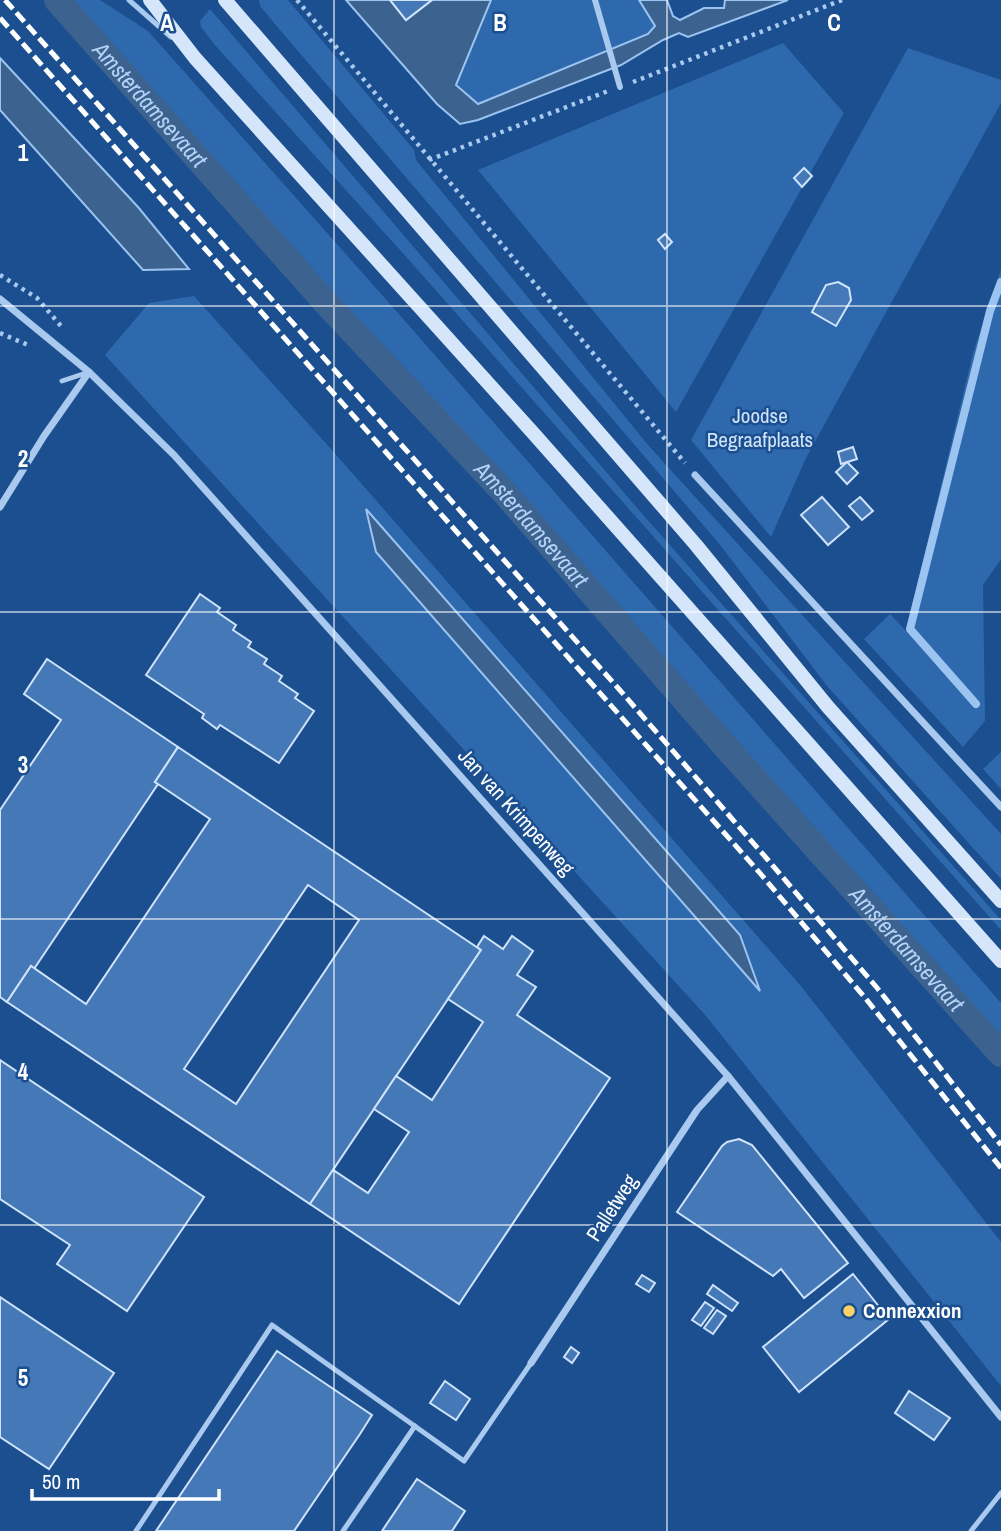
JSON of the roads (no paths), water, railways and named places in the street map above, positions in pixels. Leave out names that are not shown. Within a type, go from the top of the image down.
[{"type":"main road","points":[[150,0],[195,58],[1001,961]]},
{"type":"main road","points":[[225,0],[696,545],[828,707],[1001,901]]},
{"type":"street","points":[[595,0],[620,87]]},
{"type":"street","name":"Jan van Krimpenweg","points":[[0,299],[89,372],[174,454],[728,1076],[1001,1417]]},
{"type":"street","points":[[0,507],[44,436],[89,372]]},
{"type":"street","points":[[695,475],[1001,807]]},
{"type":"street","name":"Palletweg","points":[[531,1363],[697,1111],[728,1076]]},
{"type":"lane","points":[[129,0],[195,58]]},
{"type":"lane","points":[[62,381],[89,372]]},
{"type":"lane","points":[[136,1531],[272,1325],[464,1461],[531,1363]]},
{"type":"lane","points":[[344,1531],[415,1426]]},
{"type":"lane","points":[[971,1531],[1001,1493]]},
{"type":"waterway","name":"Amsterdamsevaart","points":[[57,0],[327,304],[503,491],[724,745],[1001,1054]]},
{"type":"waterway","points":[[976,704],[910,629],[990,311],[1001,282]]},
{"type":"railway","points":[[5,0],[768,860],[878,989],[1001,1145]]},
{"type":"railway","points":[[0,18],[759,872],[866,999],[1001,1168]]},
{"type":"place","name":"Connexxion","points":[[849,1311]]},
{"type":"park label","name":"Joodse Begraafplaats","points":[[760,428]]}]
